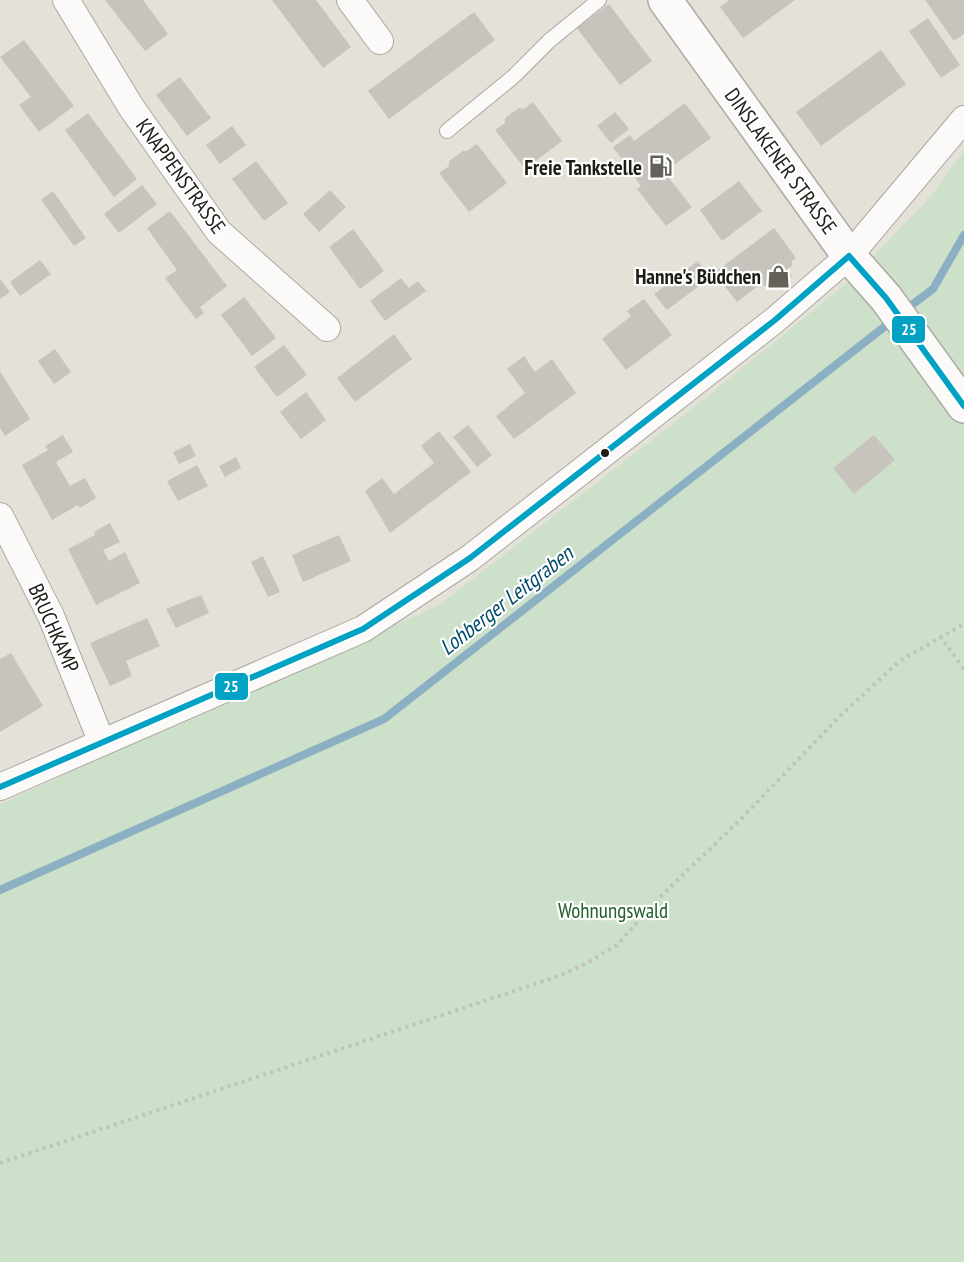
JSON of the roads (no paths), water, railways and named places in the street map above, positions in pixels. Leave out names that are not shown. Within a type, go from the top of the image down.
[{"type":"main road","name":"DINSLAKENER STRASSE","points":[[665,0],[849,256],[886,298],[964,406]]},
{"type":"street","name":"KNAPPENSTRASSE","points":[[66,0],[131,107],[219,231],[327,327]]},
{"type":"street","points":[[350,0],[380,41]]},
{"type":"street","points":[[0,787],[363,629],[470,558],[775,320],[849,256],[964,119]]},
{"type":"street","name":"BRUCHKAMP","points":[[0,516],[51,616],[102,742]]},
{"type":"lane","points":[[447,131],[513,77],[549,41],[599,0]]},
{"type":"waterway","name":"Lohberger Leitgraben","points":[[905,310],[933,289],[964,235]]},
{"type":"waterway","name":"Lohberger Leitgraben","points":[[0,890],[384,719],[893,320]]},
{"type":"place","name":"Freie Tankstelle","points":[[660,167]]},
{"type":"place","name":"Hanne's Büdchen","points":[[779,276]]},
{"type":"park label","name":"Wohnungswald","points":[[613,910]]}]
